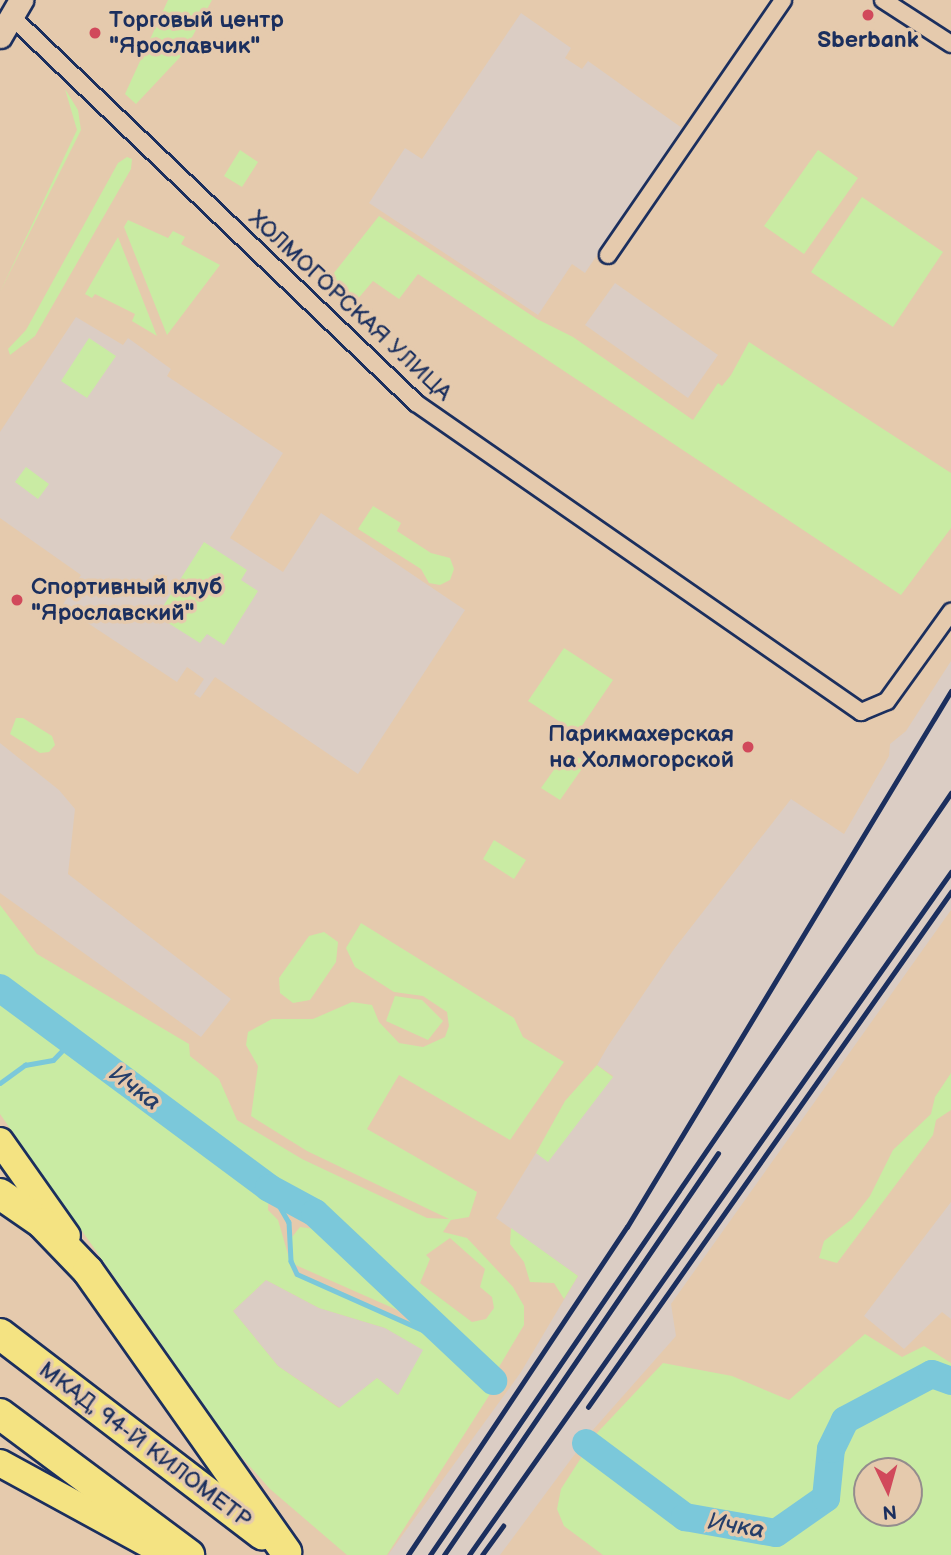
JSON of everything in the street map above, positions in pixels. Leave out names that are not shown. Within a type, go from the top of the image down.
[{"type":"highway","points":[[0,1194],[43,1223],[88,1271],[288,1553]]},
{"type":"highway","name":"МКАД, 94-Й КИЛОМЕТР","points":[[0,1334],[288,1553]]},
{"type":"highway","points":[[0,1414],[189,1555]]},
{"type":"main road","points":[[0,1141],[88,1271]]},
{"type":"main road","points":[[0,1463],[168,1555]]},
{"type":"street","points":[[608,255],[783,0]]},
{"type":"street","points":[[883,0],[951,44]]},
{"type":"street","name":"ХОЛМОГОРСКАЯ УЛИЦА","points":[[11,18],[416,404],[861,712],[887,701],[951,612]]},
{"type":"shaded area","points":[[521,13],[571,48],[565,58],[582,69],[588,61],[682,128],[585,273],[572,264],[538,315],[369,203],[405,148],[422,159]]},
{"type":"shaded area","points":[[615,283],[718,355],[688,398],[585,325]]},
{"type":"shaded area","points":[[76,317],[123,345],[128,338],[171,369],[167,376],[283,453],[230,538],[283,572],[321,513],[465,610],[358,774],[215,677],[200,698],[194,694],[204,679],[187,667],[177,682],[62,606],[81,575],[0,518],[0,432]]},
{"type":"shaded area","points":[[951,661],[951,910],[671,1304],[676,1336],[592,1431],[500,1555],[388,1555],[521,1372],[578,1276],[496,1218],[536,1153],[548,1161],[613,1076],[597,1065],[608,1046],[674,949],[791,799],[844,834],[889,756],[890,744],[906,731]]},
{"type":"shaded area","points":[[0,743],[59,790],[75,809],[68,874],[231,999],[201,1037],[0,893]]},
{"type":"shaded area","points":[[951,1202],[951,1319],[942,1312],[904,1349],[864,1316]]},
{"type":"shaded area","points":[[266,1280],[319,1308],[385,1328],[424,1350],[398,1395],[377,1378],[340,1408],[278,1366],[233,1311]]},
{"type":"green space","points":[[168,0],[212,0],[183,54],[136,104],[125,94]]},
{"type":"green space","points":[[65,89],[78,110],[81,130],[0,292],[77,130]]},
{"type":"green space","points":[[240,150],[258,162],[242,187],[224,176]]},
{"type":"green space","points":[[818,150],[858,178],[804,254],[764,226]]},
{"type":"green space","points":[[127,157],[132,159],[131,169],[35,336],[10,355],[8,349],[26,330],[118,163]]},
{"type":"green space","points":[[862,197],[943,252],[893,327],[811,272]]},
{"type":"green space","points":[[379,216],[537,319],[573,337],[693,420],[718,383],[722,386],[731,375],[749,342],[951,473],[951,528],[901,595],[418,274],[399,299],[373,281],[356,301],[330,278]]},
{"type":"green space","points":[[128,220],[168,238],[173,231],[185,237],[181,244],[220,265],[167,335],[124,227]]},
{"type":"green space","points":[[118,237],[157,336],[132,321],[135,314],[95,294],[92,298],[85,294]]},
{"type":"green space","points":[[89,338],[116,356],[87,398],[61,381]]},
{"type":"green space","points":[[26,467],[49,484],[38,499],[15,482]]},
{"type":"green space","points":[[373,506],[401,523],[397,531],[431,553],[450,558],[454,569],[450,580],[440,585],[429,583],[421,569],[358,529]]},
{"type":"green space","points":[[204,542],[247,570],[241,580],[258,591],[224,645],[207,634],[200,643],[157,616]]},
{"type":"green space","points":[[564,648],[613,680],[577,733],[528,701]]},
{"type":"green space","points":[[16,718],[23,718],[52,736],[55,745],[49,752],[40,753],[10,734]]},
{"type":"green space","points":[[568,750],[586,763],[560,800],[541,788]]},
{"type":"green space","points":[[494,840],[526,860],[514,879],[483,859]]},
{"type":"green space","points":[[0,905],[37,954],[189,1044],[190,1056],[219,1079],[237,1120],[302,1159],[427,1218],[449,1219],[307,1151],[251,1116],[258,1066],[246,1045],[248,1032],[272,1019],[313,1019],[352,1002],[372,1005],[379,1022],[399,1043],[423,1047],[445,1037],[449,1026],[447,1012],[423,996],[394,992],[355,967],[346,948],[361,923],[514,1018],[523,1037],[564,1062],[510,1140],[399,1075],[367,1129],[477,1192],[469,1217],[451,1220],[443,1232],[467,1238],[513,1287],[524,1306],[524,1325],[496,1372],[406,1290],[406,1282],[322,1203],[287,1184],[269,1189],[268,1210],[278,1220],[294,1275],[454,1344],[493,1381],[492,1391],[387,1555],[347,1555],[270,1489],[237,1452],[0,1114]],"holes":[[[450,1238],[485,1269],[480,1287],[492,1297],[494,1308],[486,1319],[472,1322],[420,1283],[430,1259],[426,1255]],[[266,1280],[319,1308],[385,1328],[423,1350],[398,1395],[377,1378],[339,1408],[278,1366],[233,1311]]]},
{"type":"green space","points":[[324,932],[338,942],[336,962],[310,1000],[293,1003],[280,993],[279,978],[309,936]]},
{"type":"green space","points":[[395,996],[422,1000],[443,1021],[428,1040],[386,1021]]},
{"type":"green space","points":[[597,1065],[613,1077],[548,1162],[536,1153],[565,1101]]},
{"type":"green space","points":[[951,1073],[951,1110],[936,1120],[933,1135],[837,1263],[819,1258],[824,1241],[852,1219],[870,1196],[893,1150],[931,1114],[935,1097]]},
{"type":"green space","points":[[300,1227],[315,1229],[338,1244],[429,1324],[291,1263],[288,1242]]},
{"type":"green space","points":[[511,1228],[578,1276],[564,1299],[554,1283],[530,1282],[524,1262],[510,1244]]},
{"type":"green space","points":[[865,1334],[902,1357],[924,1346],[951,1363],[951,1555],[603,1555],[564,1526],[557,1509],[561,1489],[597,1433],[663,1363],[732,1376],[789,1400]]},
{"type":"waterway","name":"Ичка","points":[[0,988],[269,1188],[315,1213],[493,1381]]},
{"type":"waterway","points":[[0,1083],[25,1065],[53,1060],[72,1040]]},
{"type":"waterway","name":"Ичка","points":[[269,1188],[289,1222],[291,1261],[297,1274],[454,1344]]},
{"type":"waterway","name":"Ичка","points":[[586,1443],[685,1517],[776,1533],[826,1498],[831,1449],[845,1420],[932,1374],[951,1381]]},
{"type":"railway","points":[[408,1555],[627,1227],[951,691]]},
{"type":"railway","points":[[430,1555],[951,793]]},
{"type":"railway","points":[[469,1555],[951,872]]},
{"type":"railway","points":[[588,1407],[951,892]]},
{"type":"railway","points":[[444,1555],[718,1153]]},
{"type":"railway","points":[[482,1555],[503,1526]]},
{"type":"place","name":"Sberbank","points":[[868,15]]},
{"type":"place","name":"Торговый центр \"Ярославчик\"","points":[[95,33]]},
{"type":"place","name":"Спортивный клуб \"Ярославский\"","points":[[17,600]]},
{"type":"place","name":"Парикмахерская на Холмогорской","points":[[748,747]]}]
